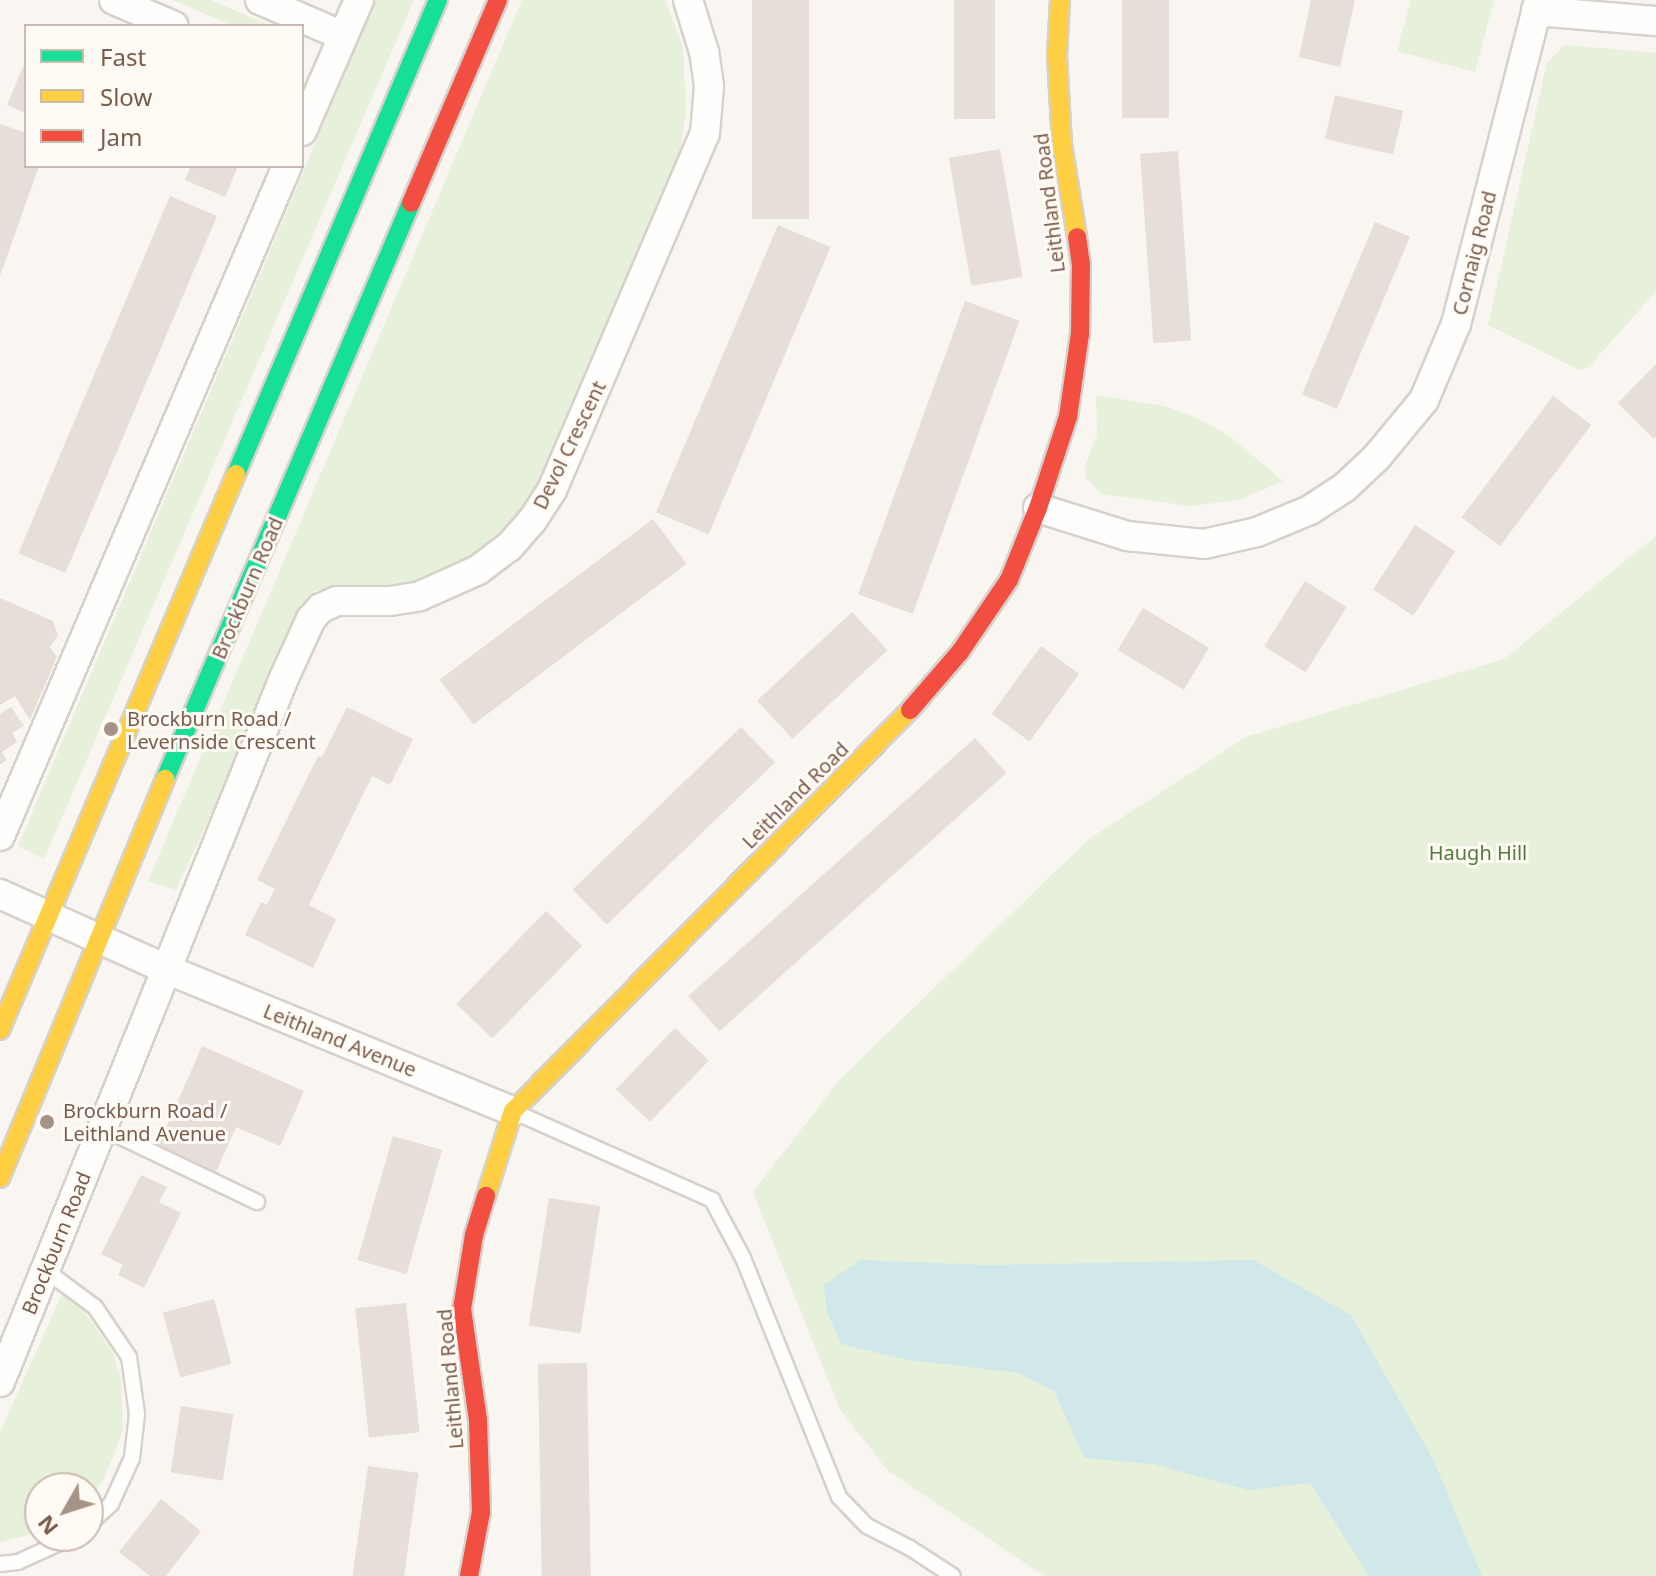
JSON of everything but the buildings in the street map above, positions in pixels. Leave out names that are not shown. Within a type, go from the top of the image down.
[{"type":"street","points":[[114,0],[169,24]]},
{"type":"street","points":[[260,0],[343,36]]},
{"type":"street","points":[[304,121],[311,86],[343,36],[359,0]]},
{"type":"street","points":[[0,1030],[438,0]]},
{"type":"street","name":"Brockburn Road","points":[[0,1178],[97,939],[498,0]]},
{"type":"street","name":"Devol Crescent","points":[[166,969],[311,619],[321,608],[337,601],[390,601],[420,596],[478,570],[509,547],[532,521],[552,490],[705,133],[709,86],[704,52],[688,0]]},
{"type":"street","name":"Leithland Road","points":[[469,1576],[481,1512],[478,1420],[462,1309],[474,1235],[513,1111],[922,698],[960,652],[1009,580],[1038,508],[1068,417],[1080,334],[1081,265],[1061,114],[1057,55],[1060,0]]},
{"type":"street","points":[[1538,6],[1656,21]]},
{"type":"street","name":"Cornaig Road","points":[[1038,508],[1127,536],[1204,544],[1257,532],[1310,510],[1345,487],[1376,458],[1424,400],[1456,324],[1538,6]]},
{"type":"street","points":[[0,836],[286,168]]},
{"type":"street","name":"Leithland Avenue","points":[[0,894],[166,969],[513,1111]]},
{"type":"street","name":"Brockburn Road","points":[[0,1382],[166,969]]},
{"type":"lane","points":[[513,1111],[712,1200],[743,1258],[839,1497],[867,1526],[910,1548],[953,1576]]},
{"type":"lane","points":[[102,1128],[257,1202]]},
{"type":"lane","points":[[45,1270],[95,1307],[129,1357],[137,1414],[132,1458],[111,1504],[104,1510]]},
{"type":"lane","points":[[0,1564],[18,1562],[40,1552]]},
{"type":"green space","points":[[173,0],[211,0],[266,24],[228,24]]},
{"type":"green space","points":[[376,0],[414,0],[44,859],[18,846]]},
{"type":"green space","points":[[522,0],[665,0],[683,47],[686,111],[680,151],[540,482],[507,533],[481,554],[419,584],[314,591],[176,890],[148,881]]},
{"type":"green space","points":[[1411,0],[1494,0],[1475,72],[1397,51]]},
{"type":"green space","points":[[1565,45],[1656,53],[1656,291],[1589,367],[1579,370],[1488,325],[1547,63]]},
{"type":"green space","points":[[1096,395],[1164,406],[1197,418],[1228,435],[1283,481],[1239,500],[1191,506],[1101,494],[1086,478],[1085,466],[1097,434]]},
{"type":"green space","name":"Haugh Hill","points":[[1656,536],[1656,1576],[1044,1576],[887,1470],[840,1409],[753,1192],[842,1077],[1089,839],[1246,737],[1504,659]]},
{"type":"green space","points":[[62,1294],[83,1310],[113,1353],[121,1378],[123,1430],[105,1477],[104,1472],[24,1472],[24,1536],[0,1542],[0,1432]]},
{"type":"water","points":[[860,1260],[986,1265],[1253,1260],[1351,1315],[1433,1459],[1482,1576],[1369,1576],[1310,1483],[1248,1490],[1153,1464],[1084,1458],[1054,1391],[1018,1373],[902,1359],[841,1344],[827,1312],[824,1285]]},
{"type":"traffic: fast","points":[[236,474],[438,0]]},
{"type":"traffic: fast","points":[[165,779],[411,203]]},
{"type":"traffic: slow","points":[[1060,0],[1057,55],[1062,144],[1077,237]]},
{"type":"traffic: slow","points":[[0,1030],[236,474]]},
{"type":"traffic: slow","points":[[486,1196],[513,1111],[910,710]]},
{"type":"traffic: slow","points":[[0,1178],[165,779]]},
{"type":"traffic: jam","points":[[411,203],[498,0]]},
{"type":"traffic: jam","points":[[910,710],[960,652],[1009,580],[1038,508],[1068,417],[1080,334],[1081,265],[1077,237]]},
{"type":"traffic: jam","points":[[469,1576],[481,1512],[478,1420],[462,1309],[474,1235],[486,1196]]},
{"type":"place","name":"Brockburn Road / Levernside Crescent","points":[[111,729]]},
{"type":"place","name":"Brockburn Road / Leithland Avenue","points":[[47,1122]]}]
